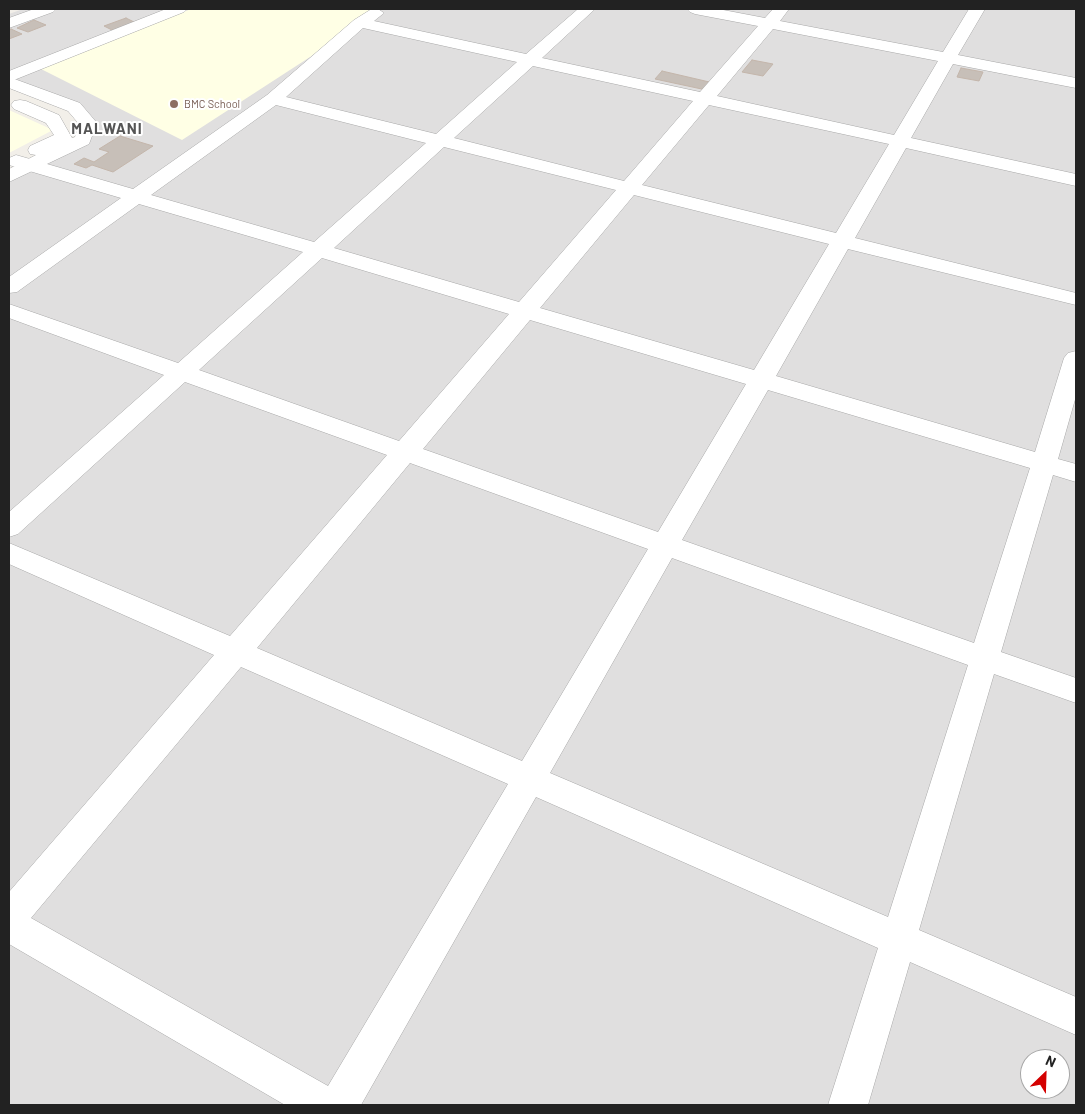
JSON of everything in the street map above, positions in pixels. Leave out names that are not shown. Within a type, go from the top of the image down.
[{"type":"street","points":[[9,12],[17,9]]},
{"type":"street","points":[[9,23],[48,9]]},
{"type":"street","points":[[9,77],[179,9]]},
{"type":"street","points":[[9,287],[273,99],[360,23],[381,9]]},
{"type":"street","points":[[9,527],[587,9]]},
{"type":"street","points":[[695,9],[775,16],[949,58],[1076,83]]},
{"type":"street","points":[[339,1105],[977,9]]},
{"type":"street","points":[[9,918],[775,16]]},
{"type":"street","points":[[360,23],[1076,180]]},
{"type":"street","points":[[9,82],[74,107],[88,123],[83,140],[16,167]]},
{"type":"street","points":[[273,99],[1076,299]]},
{"type":"street","points":[[9,100],[53,119],[64,137],[16,167]]},
{"type":"street","points":[[16,167],[136,196],[1076,473]]},
{"type":"street","points":[[9,311],[1076,692]]},
{"type":"street","points":[[848,1105],[1076,358]]},
{"type":"street","points":[[9,552],[1076,1016]]},
{"type":"street","points":[[9,925],[323,1105]]},
{"type":"shaded area","points":[[23,9],[1076,9],[1076,1105],[9,1105],[9,173],[97,125],[9,78],[9,14]]},
{"type":"shaded area","name":"BMC School","points":[[191,9],[378,9],[310,57],[182,140],[41,69]]},
{"type":"shaded area","points":[[9,110],[53,130],[9,153]]},
{"type":"building","points":[[126,18],[136,23],[114,31],[104,26]]},
{"type":"building","points":[[34,20],[46,25],[28,32],[17,28]]},
{"type":"building","points":[[11,29],[22,34],[9,39],[9,30]]},
{"type":"building","points":[[752,60],[773,64],[763,76],[742,72]]},
{"type":"building","points":[[961,68],[983,72],[979,81],[957,77]]},
{"type":"building","points":[[662,71],[718,84],[711,91],[655,79]]},
{"type":"building","points":[[120,136],[153,146],[113,172],[92,165],[86,168],[74,164],[84,158],[94,162],[109,152],[99,149]]},
{"type":"place","name":"BMC School","points":[[174,104]]},
{"type":"district","name":"MALWANI","points":[[107,129]]}]
